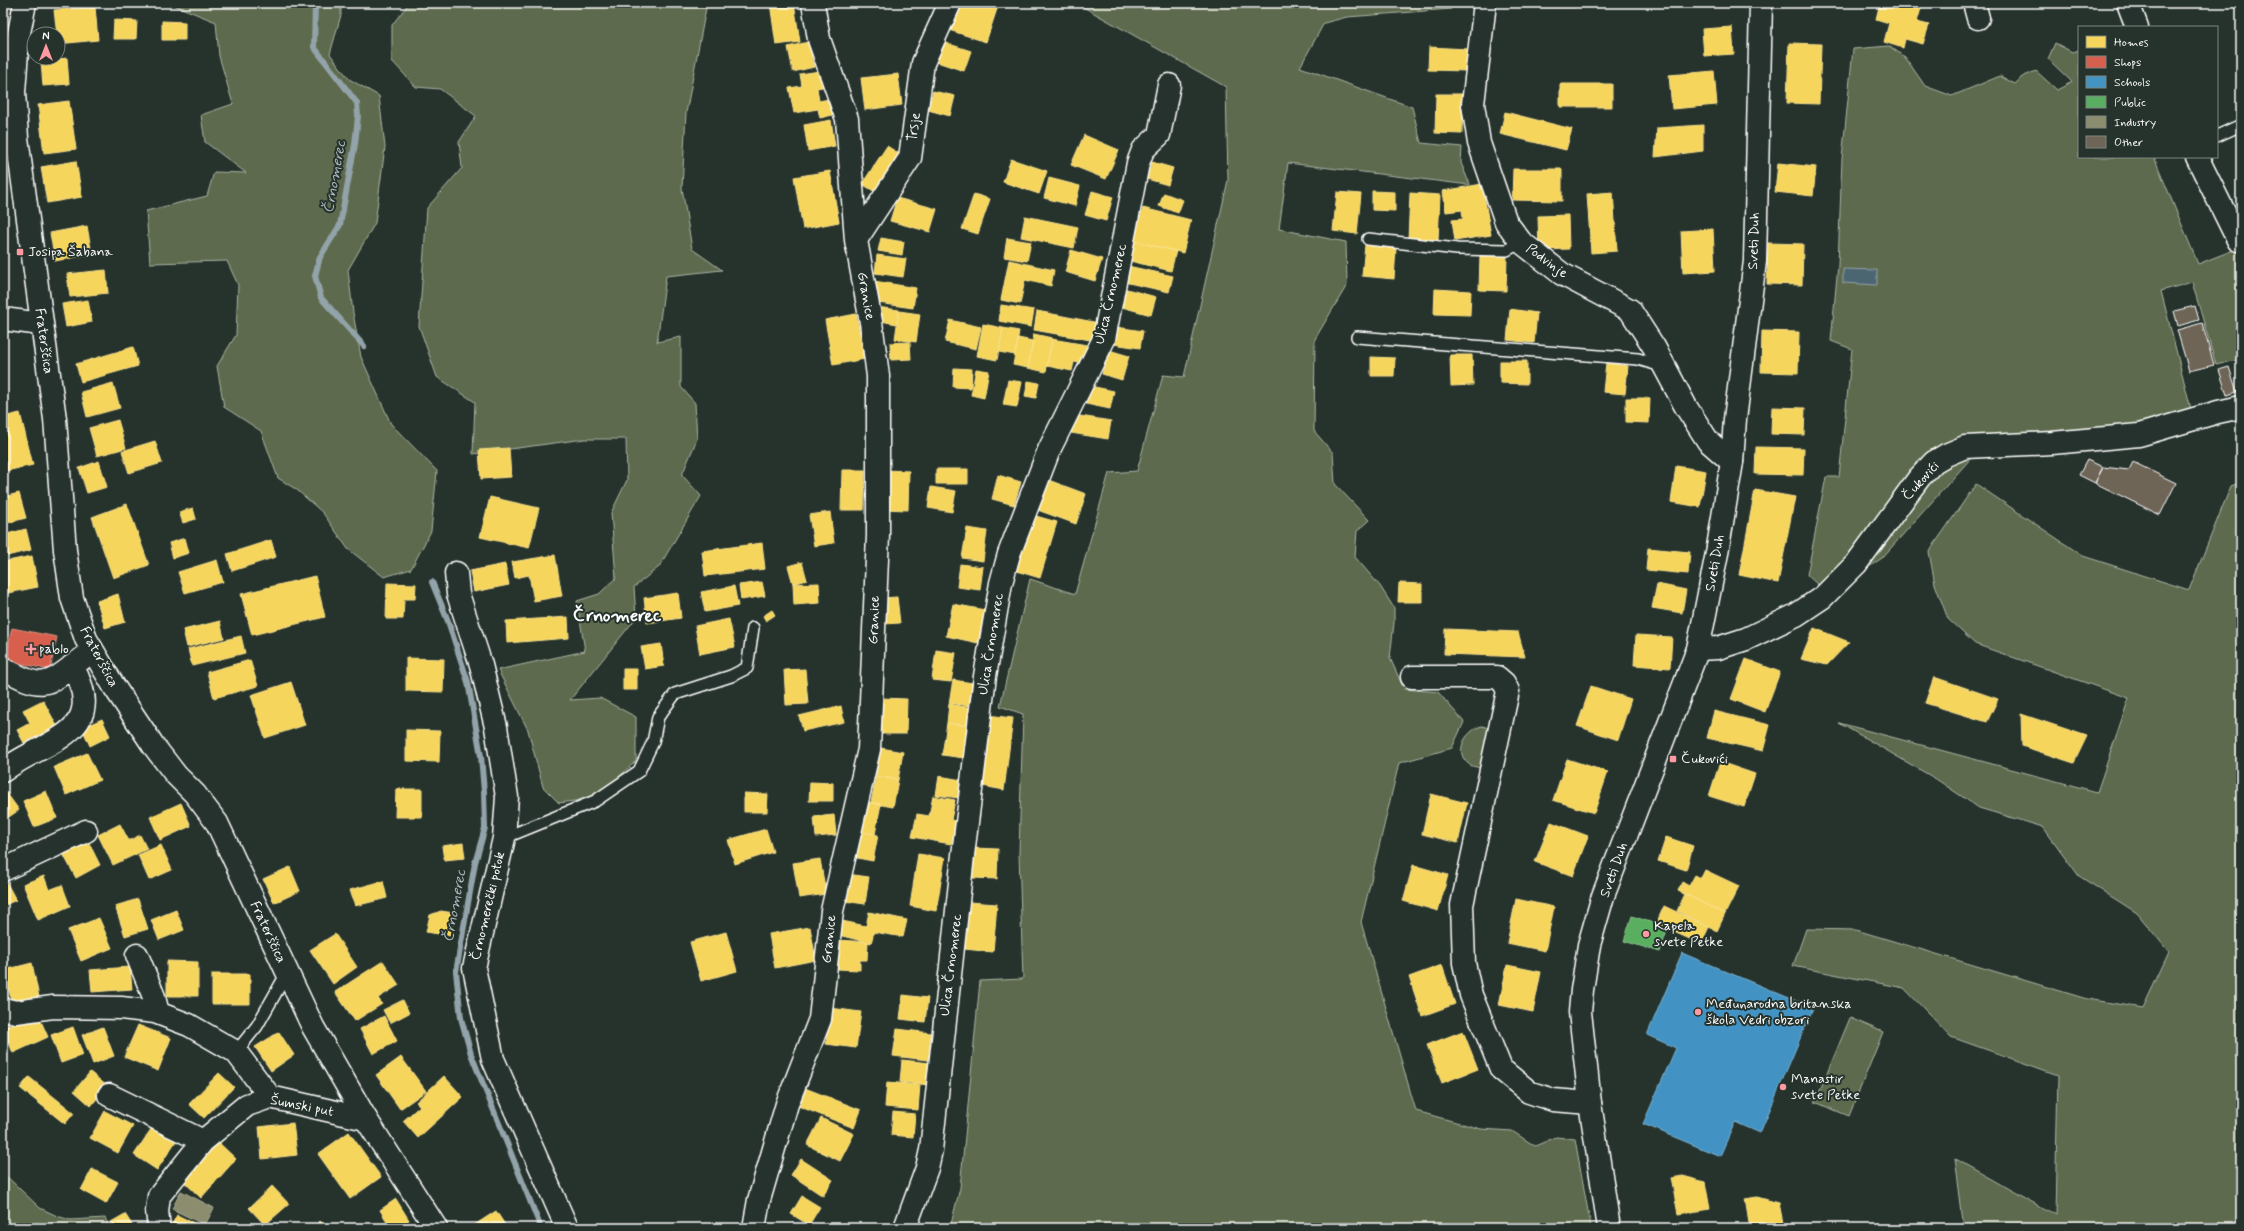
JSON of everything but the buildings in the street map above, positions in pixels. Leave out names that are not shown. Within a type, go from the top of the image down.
[{"type":"street","name":"Fraterščica","points":[[25,3],[18,38],[14,92],[19,160],[58,449],[68,574],[76,613],[92,651],[154,745],[176,775],[195,794],[216,823],[313,1027],[366,1119],[436,1228]]},
{"type":"street","name":"Granice","points":[[754,1228],[758,1200],[787,1104],[820,1019],[832,911],[869,749],[878,535],[878,376],[856,240],[847,119],[819,39],[813,3]]},
{"type":"street","name":"Trsje","points":[[856,240],[910,158],[923,63],[950,3]]},
{"type":"street","name":"Podvinje","points":[[1485,3],[1473,104],[1479,143],[1492,185],[1506,222],[1521,242],[1562,274],[1630,310],[1664,366],[1686,407],[1708,440],[1732,462]]},
{"type":"street","name":"Sveti Duh","points":[[1609,1228],[1590,1103],[1580,1012],[1582,990],[1589,945],[1603,896],[1698,649],[1732,462],[1755,261],[1761,3]]},
{"type":"street","points":[[2128,3],[2137,26]]},
{"type":"street","name":"Ulica Črnomerec","points":[[905,1228],[927,1168],[931,1150],[963,855],[985,676],[1001,582],[1009,554],[1049,450],[1104,339],[1138,163],[1143,150],[1159,135],[1169,85]]},
{"type":"street","points":[[2198,158],[2238,240],[2241,241]]},
{"type":"street","points":[[3,319],[41,324]]},
{"type":"street","name":"Čukovići","points":[[1698,649],[1718,648],[1746,639],[1796,615],[1823,597],[1856,564],[1919,478],[1934,462],[1946,455],[1965,447],[2052,443],[2139,435],[2218,412],[2241,407]]},
{"type":"street","name":"Črnomerečki potok","points":[[456,573],[458,594],[481,665],[496,727],[507,797],[504,838],[474,968],[493,1059],[567,1228]]},
{"type":"street","points":[[3,668],[24,679],[49,682],[60,678],[72,666],[92,651]]},
{"type":"street","points":[[3,771],[29,754],[62,738],[78,722],[84,706],[84,697],[83,688],[72,666]]},
{"type":"street","points":[[1412,677],[1496,677],[1504,683],[1508,691],[1462,905],[1464,963],[1471,995],[1501,1068],[1529,1092],[1553,1100],[1590,1103]]},
{"type":"street","points":[[3,870],[86,831]]},
{"type":"street","points":[[137,955],[154,997],[158,1014]]},
{"type":"street","points":[[3,1009],[16,1012],[54,1008],[120,1008],[158,1014],[189,1025],[236,1052],[270,1097]]},
{"type":"street","points":[[109,1095],[203,1140]]},
{"type":"street","name":"Šumski put","points":[[159,1228],[157,1211],[159,1196],[203,1140],[247,1105],[270,1097],[366,1119]]},
{"type":"lane","points":[[2218,136],[2241,125]]},
{"type":"lane","points":[[1368,240],[1457,249],[1500,250],[1507,250],[1521,242]]},
{"type":"lane","points":[[1357,337],[1638,359],[1664,366]]},
{"type":"lane","points":[[504,838],[595,801],[639,771],[653,742],[658,717],[675,694],[731,676],[747,668],[753,628]]},
{"type":"lane","points":[[236,1052],[257,1026],[287,973]]},
{"type":"green space","points":[[169,3],[341,3],[341,15],[330,54],[349,79],[379,96],[385,147],[375,223],[348,270],[353,313],[361,357],[391,424],[437,471],[431,531],[411,569],[384,577],[348,549],[323,513],[297,490],[278,478],[261,431],[224,407],[217,366],[236,335],[238,285],[227,261],[150,263],[146,211],[207,196],[214,172],[246,173],[205,142],[201,115],[233,104],[219,56],[216,22]]},
{"type":"green space","points":[[409,3],[707,3],[686,113],[682,188],[692,249],[722,270],[666,276],[657,342],[681,337],[681,387],[695,403],[697,439],[682,475],[701,496],[659,567],[634,587],[636,618],[570,700],[600,698],[636,717],[636,761],[596,798],[559,803],[543,787],[528,730],[498,670],[585,651],[577,601],[599,594],[616,578],[611,513],[627,480],[626,439],[584,439],[473,454],[475,402],[437,377],[419,326],[427,208],[462,168],[459,142],[476,116],[440,89],[416,87],[392,61],[392,25]]},
{"type":"green space","points":[[1076,3],[1453,3],[1451,9],[1347,17],[1324,23],[1300,67],[1412,107],[1421,143],[1462,147],[1461,163],[1470,185],[1288,163],[1279,229],[1346,242],[1347,285],[1315,339],[1314,431],[1333,453],[1335,484],[1369,520],[1357,531],[1355,557],[1380,586],[1394,608],[1390,658],[1404,689],[1438,692],[1464,722],[1452,748],[1399,763],[1361,922],[1416,1111],[1481,1129],[1512,1131],[1535,1146],[1556,1137],[1575,1139],[1591,1228],[950,1228],[960,1188],[980,981],[1023,979],[1019,853],[1023,714],[1000,706],[1030,579],[1075,594],[1109,473],[1137,471],[1163,375],[1184,377],[1228,180],[1226,87]]},
{"type":"green space","points":[[2055,43],[2072,52],[2078,50],[2078,158],[2154,158],[2198,264],[2241,247],[2241,359],[2216,365],[2192,282],[2161,291],[2191,409],[2083,438],[1988,439],[1882,558],[1829,595],[1807,575],[1826,477],[1839,477],[1852,349],[1831,341],[1838,265],[1842,159],[1853,49],[1889,46],[1905,57],[1925,86],[1952,96],[2000,76],[2015,84],[2022,77],[2036,71],[2057,90],[2072,82],[2048,59]]},
{"type":"green space","points":[[2241,482],[2241,1228],[1963,1228],[1954,1158],[2055,1215],[2058,1075],[1951,1037],[1904,988],[1793,966],[1806,929],[1856,930],[2087,999],[2143,1008],[2169,952],[2137,913],[2079,876],[2043,827],[1979,808],[1936,779],[1839,723],[2097,792],[2129,698],[1975,644],[1948,619],[1935,584],[1929,552],[1976,484],[2083,556],[2189,590],[2231,486]]},
{"type":"green space","points":[[1482,726],[1492,729],[1483,769],[1470,765],[1462,754],[1463,742],[1466,737],[1476,728]]},
{"type":"green space","points":[[1850,1018],[1883,1032],[1849,1116],[1815,1102]]},
{"type":"green space","points":[[3,1173],[40,1208],[70,1220],[105,1218],[110,1228],[3,1228]]},
{"type":"water","points":[[1843,269],[1877,270],[1877,285],[1843,283]]},
{"type":"waterway","name":"Črnomerec","points":[[315,3],[314,47],[357,103],[358,116],[355,144],[340,225],[320,257],[315,276],[321,298],[364,346]]},
{"type":"waterway","name":"Črnomerec","points":[[432,582],[448,621],[468,682],[481,756],[484,792],[485,828],[475,863],[456,972],[461,1018],[471,1054],[541,1228]]},
{"type":"place","name":"Josipa Šabana","points":[[20,252]]},
{"type":"place","name":"pablo","points":[[31,649]]},
{"type":"place","name":"Čukovići","points":[[1673,759]]},
{"type":"place","name":"Kapela svete Petke","points":[[1646,934]]},
{"type":"place","name":"Međunarodna britanska škola Vedri obzori","points":[[1698,1012]]},
{"type":"place","name":"Manastir svete Petke","points":[[1783,1087]]},
{"type":"district","name":"Črnomerec","points":[[617,616]]}]
